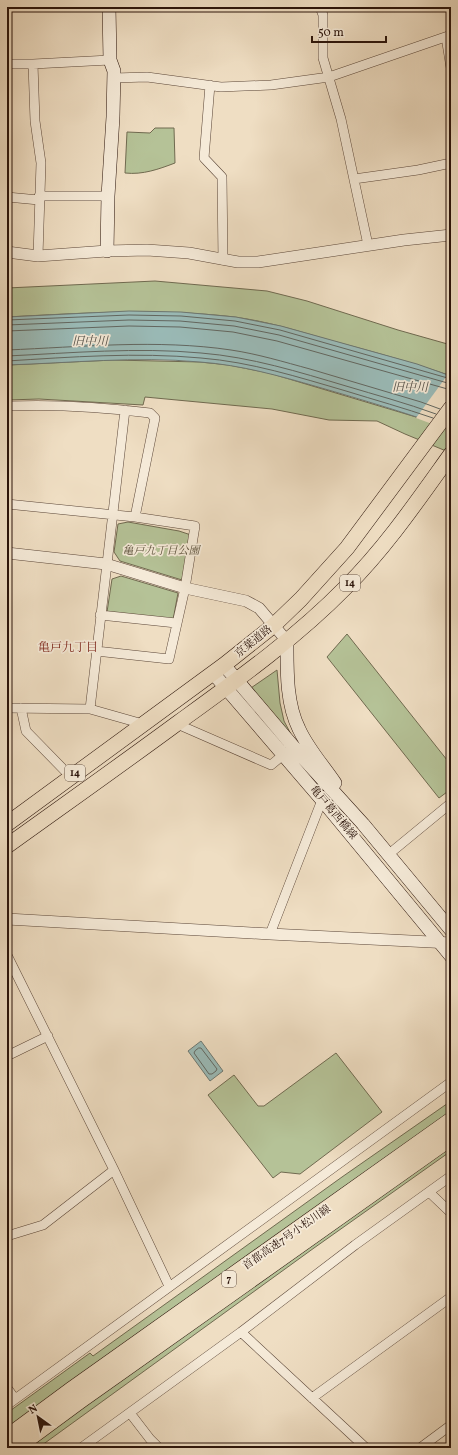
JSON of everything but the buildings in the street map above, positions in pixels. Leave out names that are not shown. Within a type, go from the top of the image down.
[{"type":"highway","name":"京葉道路","points":[[7,824],[70,776],[218,670],[273,626],[311,588],[347,548],[451,408]]},
{"type":"highway","name":"京葉道路","points":[[7,846],[231,685],[287,642],[342,592],[389,540],[451,454]]},
{"type":"highway","name":"首都高速7号小松川線","points":[[7,1438],[72,1390],[451,1121]]},
{"type":"highway","name":"首都高速7号小松川線","points":[[14,1448],[451,1137]]},
{"type":"main road","points":[[106,251],[114,78],[114,71],[110,60],[109,7]]},
{"type":"main road","points":[[287,642],[287,671],[290,700],[299,729],[309,746],[363,824]]},
{"type":"main road","name":"亀戸葛西橋線","points":[[218,670],[303,758],[363,824],[451,930]]},
{"type":"main road","name":"亀戸葛西橋線","points":[[231,685],[283,755],[446,944],[451,956]]},
{"type":"street","points":[[320,7],[323,15],[324,58],[341,119],[368,245]]},
{"type":"street","points":[[114,78],[147,77],[221,87],[271,85],[329,77],[448,36],[451,68]]},
{"type":"street","points":[[7,64],[110,60]]},
{"type":"street","points":[[33,64],[35,121],[41,163],[38,256]]},
{"type":"street","points":[[210,85],[204,158],[222,176],[223,260]]},
{"type":"street","points":[[354,179],[418,170],[451,163]]},
{"type":"street","points":[[7,197],[39,198],[108,196]]},
{"type":"street","points":[[7,252],[38,256],[106,251],[147,250],[189,253],[238,262],[258,262],[368,245],[451,235]]},
{"type":"street","points":[[7,406],[39,405],[150,413],[155,418],[135,518]]},
{"type":"street","points":[[90,709],[125,410]]},
{"type":"street","points":[[7,504],[195,526],[185,588],[169,659],[96,651]]},
{"type":"street","points":[[7,553],[106,564],[185,588],[246,600],[258,608],[287,642]]},
{"type":"street","points":[[100,615],[176,623]]},
{"type":"street","points":[[7,708],[90,709],[143,724]]},
{"type":"street","points":[[21,708],[26,731],[70,776]]},
{"type":"street","points":[[177,724],[271,765],[283,755]]},
{"type":"street","points":[[270,934],[322,800]]},
{"type":"street","points":[[389,854],[451,803]]},
{"type":"street","points":[[7,919],[446,944]]},
{"type":"street","points":[[7,955],[170,1286]]},
{"type":"street","points":[[7,1056],[48,1036]]},
{"type":"street","points":[[7,1405],[451,1082]]},
{"type":"street","points":[[7,1236],[43,1225],[114,1170]]},
{"type":"street","points":[[81,1448],[241,1332],[355,1245],[451,1176]]},
{"type":"street","points":[[429,1192],[451,1213]]},
{"type":"street","points":[[312,1398],[451,1297]]},
{"type":"street","points":[[241,1332],[366,1448]]},
{"type":"street","points":[[7,1388],[15,1399]]},
{"type":"street","points":[[130,1413],[159,1448]]},
{"type":"street","points":[[420,1448],[451,1425]]},
{"type":"green space","points":[[155,128],[174,128],[175,163],[145,172],[125,173],[127,132],[150,133]]},
{"type":"green space","points":[[155,281],[267,291],[307,301],[451,345],[451,376],[294,330],[234,317],[206,314],[121,312],[7,317],[7,288]]},
{"type":"green space","points":[[113,360],[200,362],[229,365],[269,373],[451,429],[451,453],[377,421],[329,420],[272,409],[145,397],[143,405],[39,399],[7,400],[7,365]]},
{"type":"green space","name":"亀戸九丁目公園","points":[[128,522],[179,531],[191,535],[182,580],[120,561],[114,552],[118,524]]},
{"type":"green space","name":"亀戸九丁目公園","points":[[121,576],[178,593],[173,620],[107,612],[112,579]]},
{"type":"green space","points":[[347,634],[451,765],[451,789],[439,798],[327,657]]},
{"type":"green space","points":[[277,670],[280,703],[284,721],[293,738],[248,690]]},
{"type":"green space","points":[[336,1053],[382,1112],[300,1174],[281,1172],[273,1178],[208,1095],[234,1075],[258,1106],[264,1106]]},
{"type":"green space","points":[[451,1101],[451,1151],[314,1248],[38,1448],[7,1448],[7,1413],[90,1353],[93,1356],[342,1177]]},
{"type":"water","name":"旧中川","points":[[129,311],[181,312],[236,317],[281,326],[417,364],[451,376],[451,429],[385,407],[304,383],[215,363],[176,360],[104,360],[7,365],[7,317]]},
{"type":"water","points":[[201,1041],[223,1071],[210,1081],[188,1051]]},
{"type":"pier","points":[[449,373],[451,374],[451,431],[416,418]]},
{"type":"district","name":"亀戸九丁目","points":[[68,648]]}]
